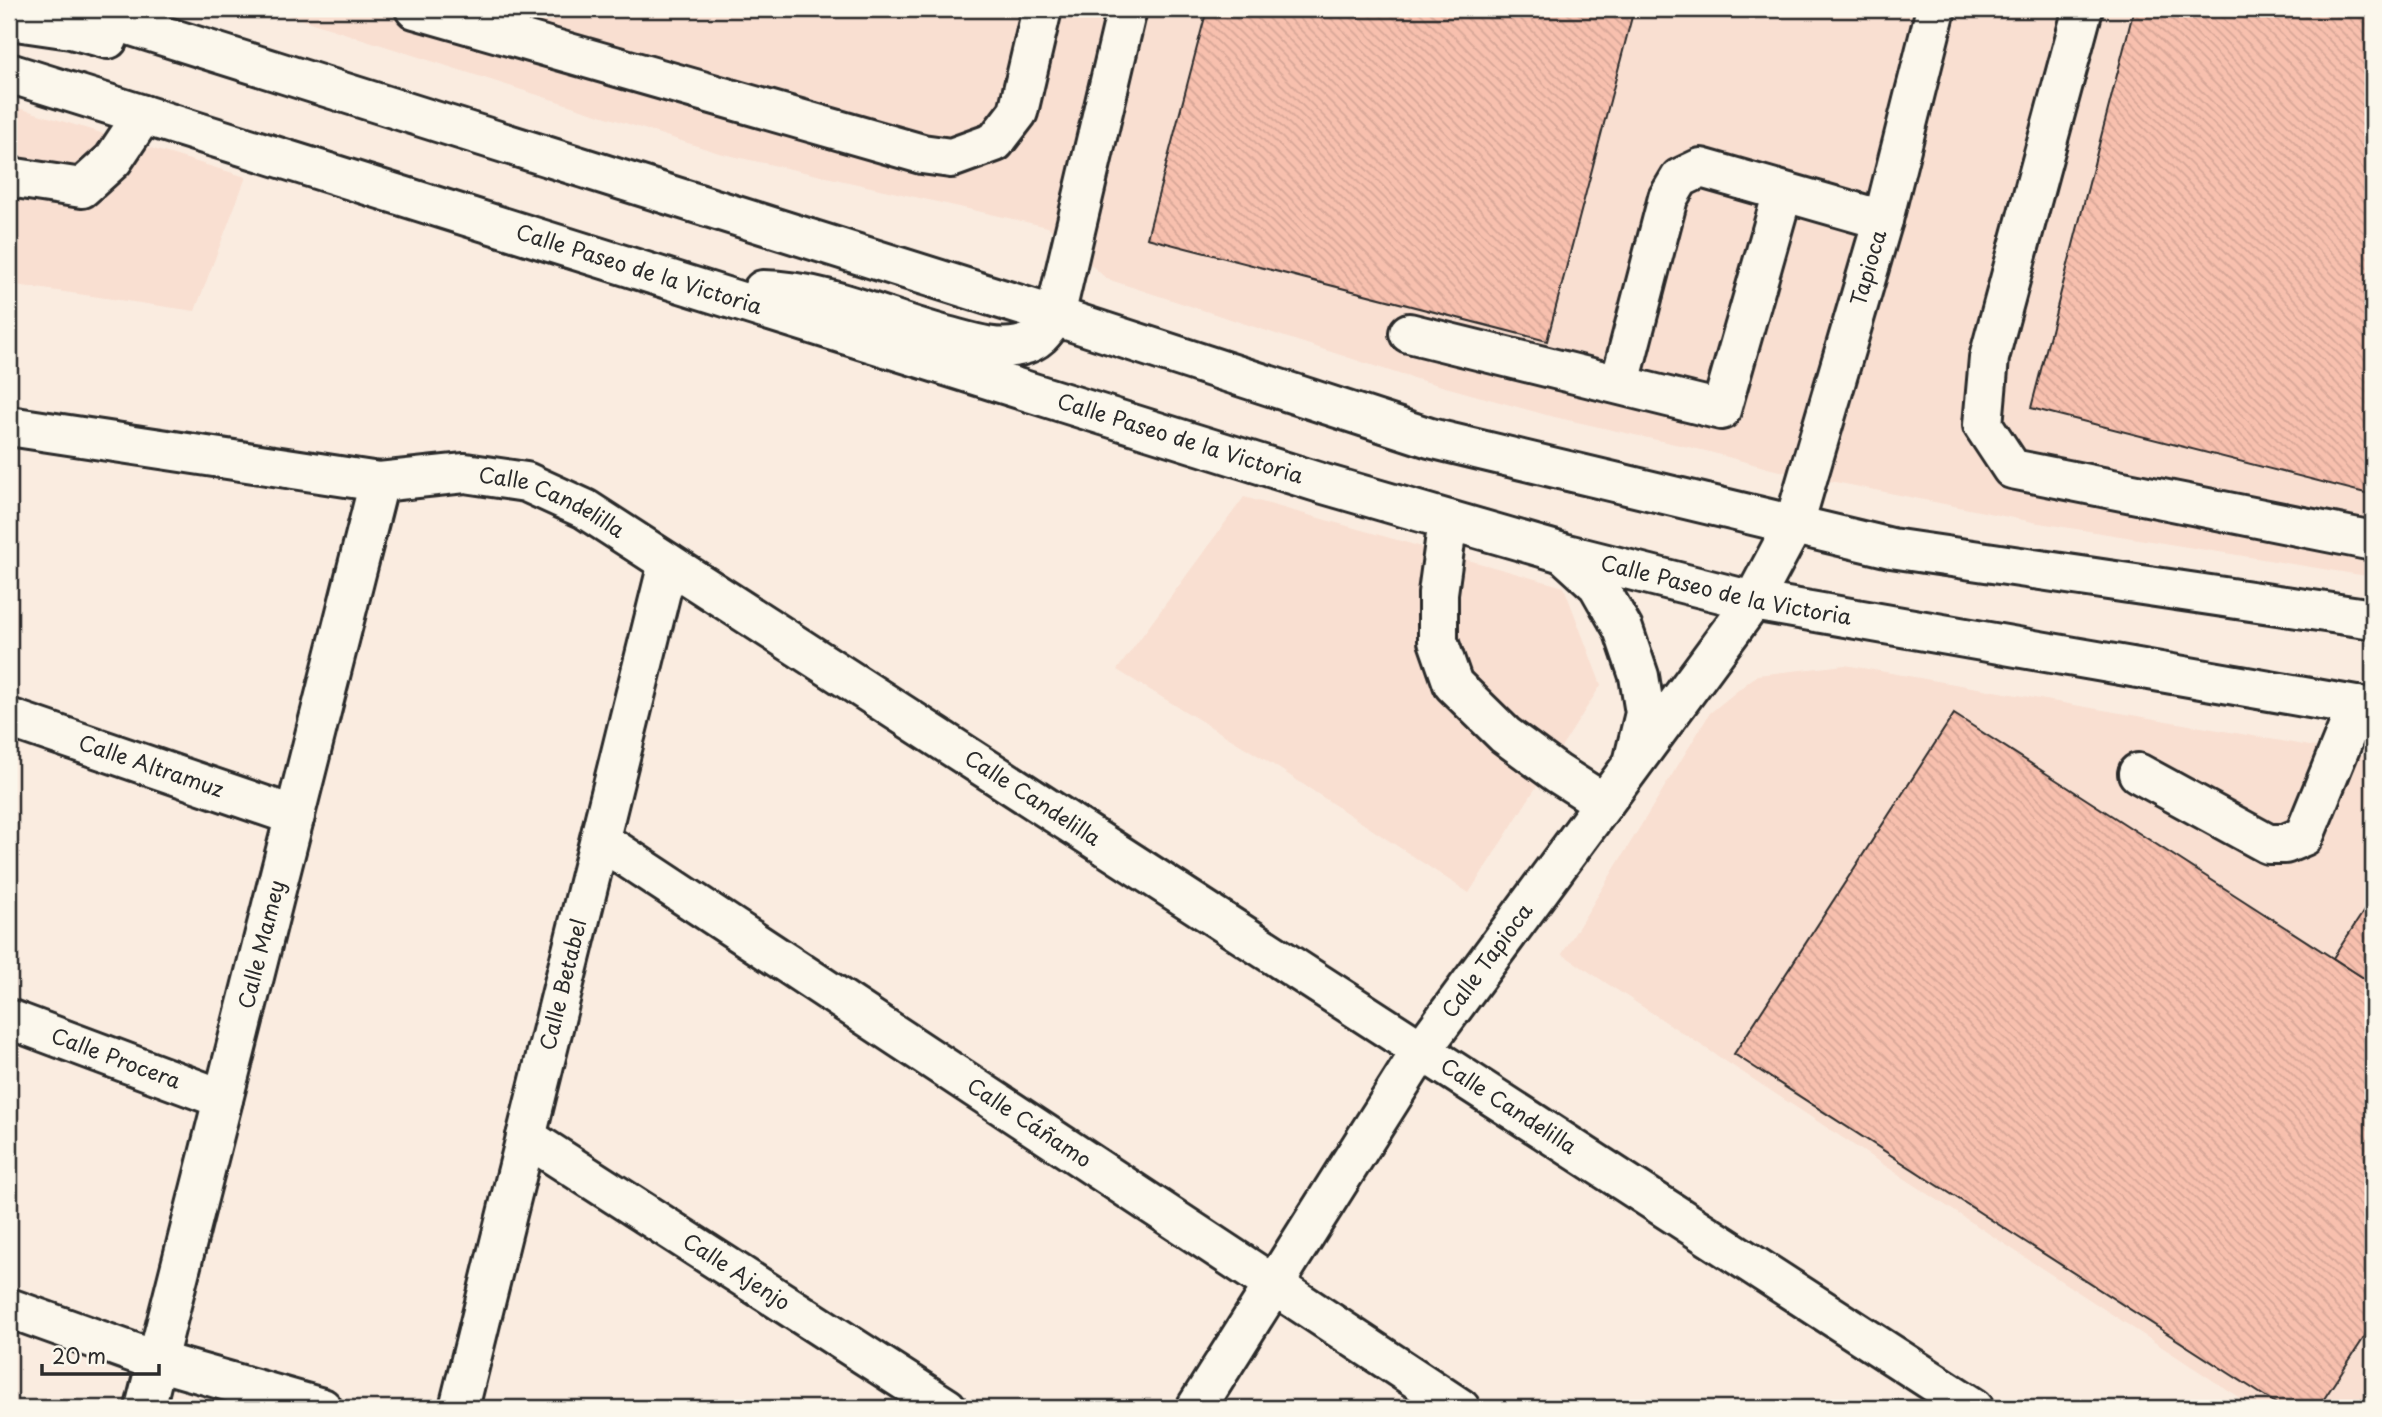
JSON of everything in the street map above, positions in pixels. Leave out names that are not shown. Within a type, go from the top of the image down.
[{"type":"street","points":[[78,9],[1055,316],[1430,438],[1903,550],[2373,619]]},
{"type":"street","points":[[415,9],[922,154],[951,158],[995,142],[1018,112],[1042,9]]},
{"type":"street","points":[[716,293],[765,290],[801,293],[848,304],[926,331],[984,346],[1019,346],[1043,336],[1055,316],[1127,9]]},
{"type":"street","name":"Tapioca","points":[[1794,524],[1883,220],[1936,9]]},
{"type":"street","points":[[2083,9],[1989,358],[1983,425],[2012,469],[2373,541]]},
{"type":"street","points":[[9,20],[71,29],[127,44],[172,52],[214,53]]},
{"type":"street","name":"Calle Paseo de la Victoria","points":[[9,73],[1311,480],[1563,553],[1753,601],[2365,708]]},
{"type":"street","points":[[9,177],[82,188],[113,160],[144,115]]},
{"type":"street","points":[[1620,383],[1668,198],[1680,178],[1701,168],[1883,220]]},
{"type":"street","points":[[1409,333],[1721,410],[1783,192]]},
{"type":"street","name":"Calle Candelilla","points":[[9,426],[379,482],[465,472],[526,482],[585,509],[1974,1408]]},
{"type":"street","name":"Calle Mamey","points":[[145,1408],[379,482]]},
{"type":"street","points":[[1448,520],[1438,593],[1438,641],[1454,684],[1504,735],[1604,803]]},
{"type":"street","name":"Calle Tapioca","points":[[1196,1408],[1421,1051],[1753,601],[1794,524]]},
{"type":"street","points":[[1563,553],[1598,585],[1623,629],[1639,676],[1645,713],[1634,759]]},
{"type":"street","name":"Calle Betabel","points":[[459,1408],[668,563]]},
{"type":"street","points":[[2138,773],[2268,844],[2285,844],[2304,836],[2365,708]]},
{"type":"street","name":"Calle Altramuz","points":[[9,718],[295,816]]},
{"type":"street","name":"Calle Cáñamo","points":[[600,840],[1460,1408]]},
{"type":"street","name":"Calle Procera","points":[[9,1019],[223,1099]]},
{"type":"street","name":"Calle Ajenjo","points":[[526,1137],[947,1408]]},
{"type":"street","points":[[9,1308],[157,1361],[322,1408]]},
{"type":"shaded area","points":[[269,9],[2373,9],[2373,577],[2033,522],[1771,469],[1706,451],[1550,416],[1402,375],[1107,279],[1048,227],[719,153]]},
{"type":"shaded area","points":[[9,105],[246,177],[195,311],[9,284]]},
{"type":"shaded area","points":[[1244,497],[1564,587],[1601,685],[1469,893],[1272,764],[1117,670]]},
{"type":"shaded area","points":[[1845,665],[2373,757],[2373,1408],[2255,1408],[1562,954],[1710,713],[1757,675]]},
{"type":"building","points":[[1207,9],[1634,9],[1547,341],[1147,238]]},
{"type":"building","points":[[2134,9],[2373,9],[2373,495],[2031,408]]},
{"type":"building","points":[[1954,714],[2373,984],[2373,1324],[2318,1408],[2283,1408],[1734,1054]]},
{"type":"building","points":[[2373,897],[2373,984],[2333,958]]}]
